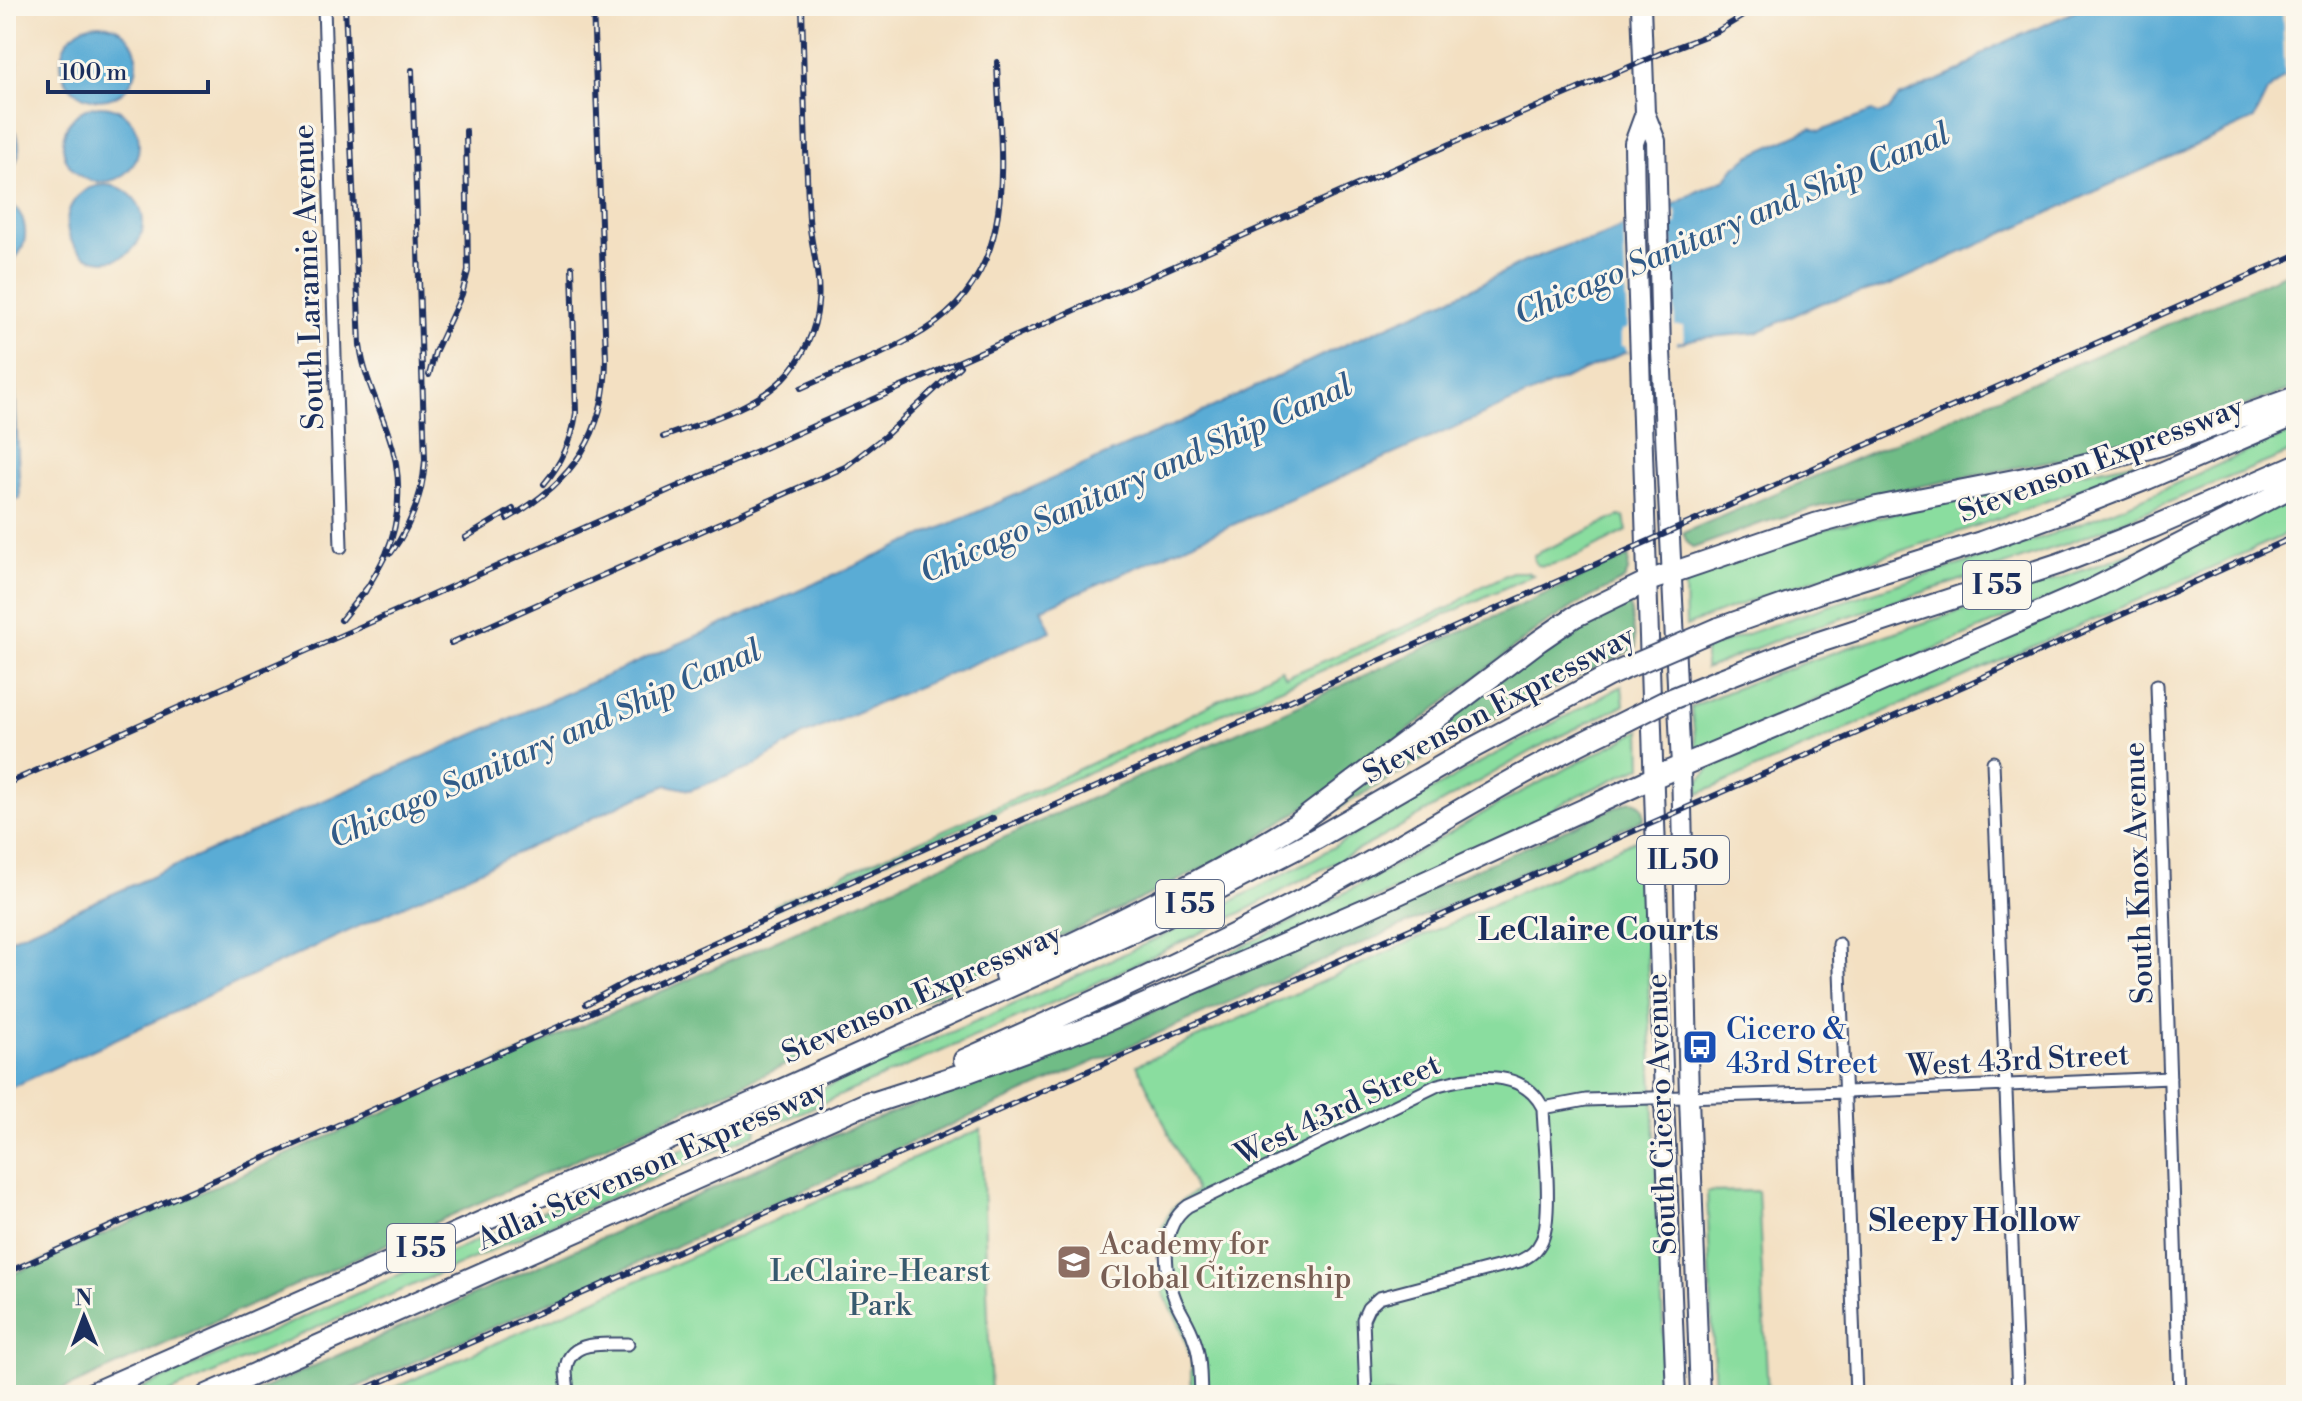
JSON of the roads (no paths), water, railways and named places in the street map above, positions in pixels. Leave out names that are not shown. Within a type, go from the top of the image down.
[{"type":"highway","points":[[826,1070],[908,1020],[1152,906],[1260,846],[1298,823],[1574,617],[1648,581],[1815,524],[1877,507],[2045,474],[2266,418],[2296,397]]},
{"type":"highway","name":"Stevenson Expressway","points":[[88,1395],[1075,959],[1246,876],[1483,742],[1610,675],[1719,628],[2058,514],[2266,418],[2296,415]]},
{"type":"highway","name":"I 55","points":[[857,1108],[1215,944],[1334,882],[1544,761],[1721,679],[1826,640],[2061,563],[2268,487],[2296,465]]},
{"type":"highway","points":[[857,1108],[968,1072],[1104,1022],[1370,907],[1655,777],[2095,588],[2268,487],[2296,485]]},
{"type":"highway","name":"Adlai Stevenson Expressway","points":[[211,1394],[857,1108]]},
{"type":"main road","name":"South Cicero Avenue","points":[[1641,6],[1645,113],[1656,141],[1661,351],[1681,766],[1700,1395]]},
{"type":"main road","name":"South Cicero Avenue","points":[[1645,113],[1634,143],[1635,206],[1676,1395]]},
{"type":"street","name":"South Laramie Avenue","points":[[324,6],[341,547]]},
{"type":"street","name":"South Knox Avenue","points":[[2157,685],[2180,1395]]},
{"type":"street","points":[[1993,762],[2018,1395]]},
{"type":"street","points":[[1839,944],[1856,1395]]},
{"type":"street","name":"West 43rd Street","points":[[1201,1395],[1194,1335],[1170,1286],[1167,1244],[1179,1212],[1438,1085],[1471,1078],[1505,1078],[1530,1090],[1543,1108],[1586,1100],[2170,1078]]},
{"type":"street","points":[[1366,1395],[1363,1319],[1368,1308],[1379,1298],[1520,1261],[1534,1253],[1542,1240],[1547,1214],[1543,1108]]},
{"type":"street","points":[[568,1395],[566,1369],[569,1356],[582,1346],[628,1344]]},
{"type":"water","name":"Chicago Sanitary and Ship Canal","points":[[2087,6],[2102,6],[2104,9],[2113,6],[2296,6],[2296,76],[2283,77],[2267,92],[2254,119],[1888,286],[1821,303],[1756,333],[1698,338],[1626,352],[1041,609],[1051,631],[803,735],[751,768],[690,790],[667,785],[629,801],[6,1090],[6,941],[1192,417],[1524,262],[1570,244],[1591,241],[1677,203],[1726,179],[1736,166],[1751,155],[1811,128],[1820,131],[1872,112],[1888,111],[1899,97],[1960,71],[1989,49]]},
{"type":"water","points":[[99,24],[114,27],[126,35],[134,47],[137,62],[134,77],[126,89],[114,97],[99,100],[84,97],[72,89],[64,77],[61,62],[64,47],[72,35],[84,27]]},
{"type":"water","points":[[6,39],[17,60],[17,74],[6,95]]},
{"type":"water","points":[[101,106],[116,109],[128,117],[136,129],[139,144],[136,159],[128,171],[116,179],[101,182],[86,179],[74,171],[66,159],[63,144],[66,129],[74,117],[86,109]]},
{"type":"water","points":[[6,119],[16,133],[19,148],[16,163],[6,177]]},
{"type":"water","points":[[105,185],[120,188],[132,196],[140,208],[143,223],[140,238],[132,250],[120,258],[105,261],[90,258],[78,250],[70,238],[67,223],[70,208],[78,196],[90,188]]},
{"type":"water","points":[[6,199],[20,215],[25,233],[20,251],[6,266]]},
{"type":"water","points":[[6,367],[14,367],[20,499],[6,500]]},
{"type":"railway","points":[[345,6],[360,345],[368,379],[393,448],[398,478],[397,509],[391,540],[365,592]]},
{"type":"railway","points":[[507,519],[530,505],[567,472],[592,433],[600,410],[606,358],[593,6]]},
{"type":"railway","points":[[663,437],[757,399],[783,379],[797,363],[811,334],[819,292],[809,219],[802,6]]},
{"type":"railway","points":[[6,784],[1418,158],[1718,31],[1759,6]]},
{"type":"railway","points":[[2293,6],[2296,92]]},
{"type":"railway","points":[[801,388],[924,331],[955,306],[977,277],[991,245],[998,210],[1001,137],[997,62]]},
{"type":"railway","points":[[391,553],[415,509],[425,460],[412,70]]},
{"type":"railway","points":[[429,375],[435,352],[462,294],[468,271],[466,131]]},
{"type":"railway","points":[[6,1273],[2296,255]]},
{"type":"railway","points":[[544,484],[565,451],[576,413],[572,267]]},
{"type":"railway","points":[[451,643],[845,467],[885,436],[960,366]]},
{"type":"railway","points":[[465,538],[513,509]]},
{"type":"railway","points":[[351,1395],[1968,684],[2296,536]]},
{"type":"railway","points":[[341,620],[371,583]]},
{"type":"railway","points":[[586,1004],[628,981],[993,818]]},
{"type":"place","name":"Cicero & 43rd Street","points":[[1700,1047]]},
{"type":"place","name":"Academy for Global Citizenship","points":[[1074,1262]]},
{"type":"district","name":"LeClaire Courts","points":[[1598,930]]},
{"type":"district","name":"Sleepy Hollow","points":[[1974,1221]]},
{"type":"park label","name":"LeClaire-Hearst Park","points":[[880,1289]]}]
